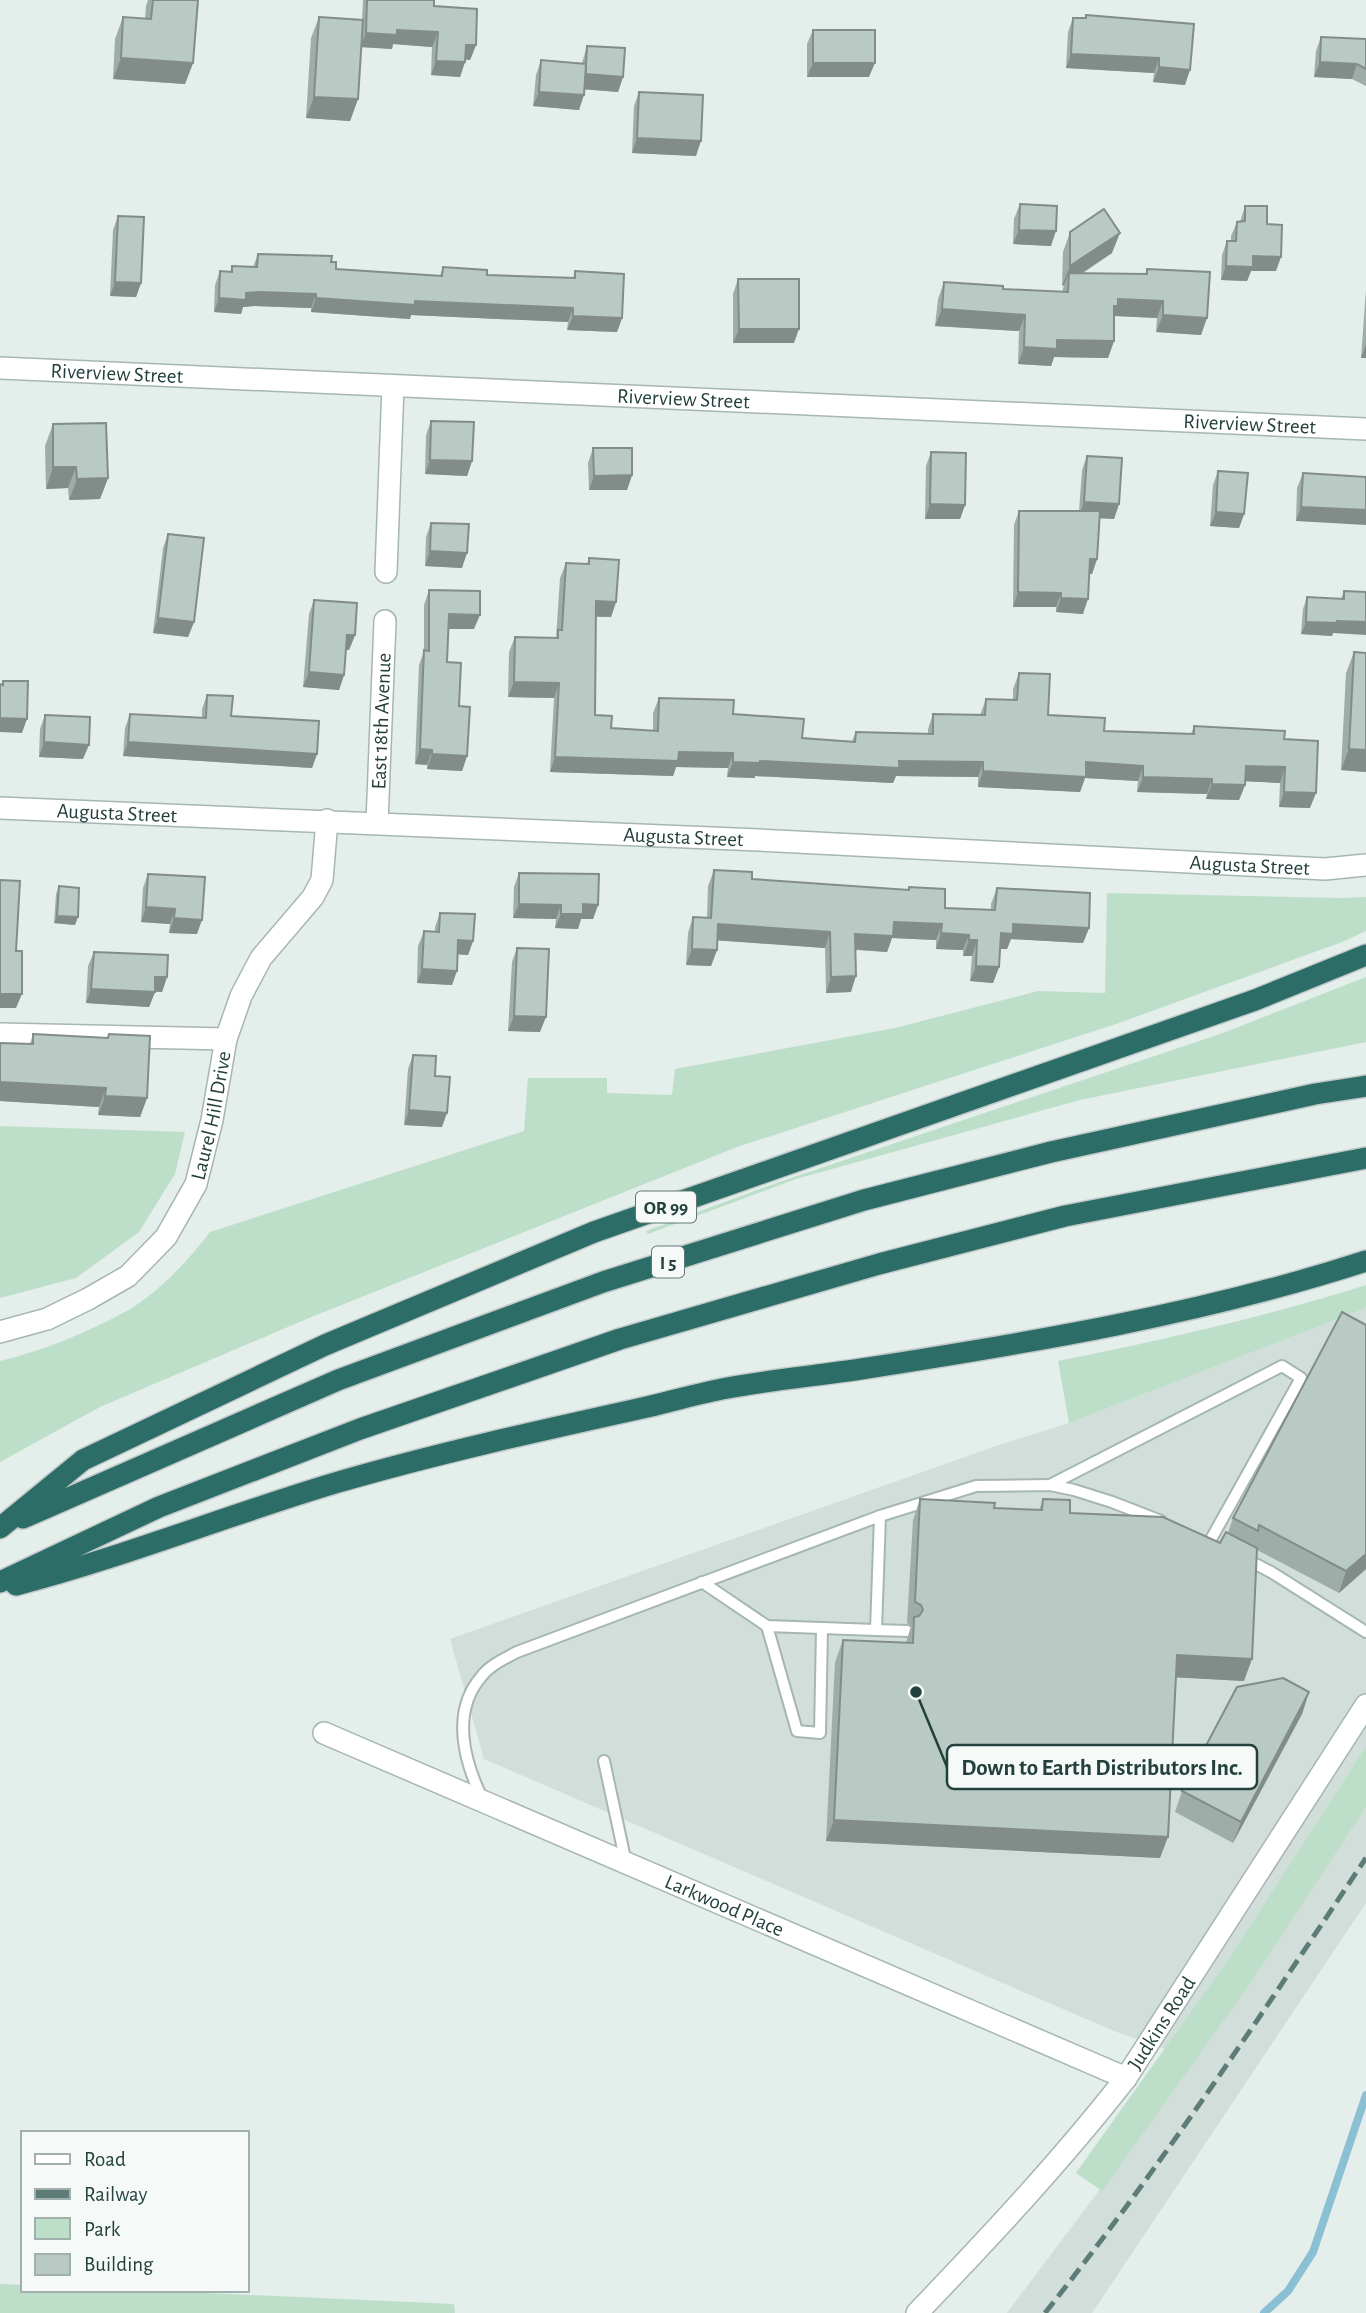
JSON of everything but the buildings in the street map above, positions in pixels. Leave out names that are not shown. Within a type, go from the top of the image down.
[{"type":"highway","name":"OR 99","points":[[0,1528],[83,1460],[376,1323],[594,1232],[1255,1000],[1366,955]]},
{"type":"highway","name":"I 5","points":[[0,1528],[338,1380],[603,1283],[878,1196],[1051,1152],[1315,1094],[1366,1086]]},
{"type":"highway","points":[[0,1582],[159,1507],[360,1429],[620,1339],[879,1264],[1065,1216],[1366,1158]]},
{"type":"highway","points":[[0,1589],[86,1567],[238,1513],[335,1484],[429,1457],[540,1430],[724,1389],[1071,1333],[1241,1297],[1366,1261]]},
{"type":"street","name":"Riverview Street","points":[[0,368],[1366,429]]},
{"type":"street","points":[[386,572],[393,386]]},
{"type":"street","name":"East 18th Avenue","points":[[377,823],[385,621]]},
{"type":"street","name":"Augusta Street","points":[[0,808],[327,820],[1325,869],[1366,865]]},
{"type":"street","name":"Laurel Hill Drive","points":[[0,1332],[47,1320],[88,1300],[128,1276],[166,1237],[196,1184],[212,1120],[226,1039],[242,996],[261,958],[313,897],[322,880],[327,820]]},
{"type":"street","points":[[0,1034],[226,1039]]},
{"type":"street","name":"Judkins Road","points":[[917,2313],[1007,2219],[1082,2135],[1126,2078],[1366,1704]]},
{"type":"street","name":"Larkwood Place","points":[[324,1732],[1126,2078]]},
{"type":"lane","points":[[1050,1485],[1282,1366],[1301,1378],[1215,1544],[1198,1536]]},
{"type":"lane","points":[[483,1801],[475,1783],[463,1738],[464,1714],[469,1696],[481,1676],[496,1663],[517,1652],[880,1516],[976,1486],[1050,1485],[1112,1502],[1173,1527]]},
{"type":"lane","points":[[876,1630],[880,1516]]},
{"type":"lane","points":[[1240,1556],[1271,1572],[1366,1632]]},
{"type":"lane","points":[[702,1582],[767,1626],[907,1631]]},
{"type":"lane","points":[[767,1626],[797,1731],[820,1733],[822,1628]]},
{"type":"lane","points":[[604,1761],[626,1863]]},
{"type":"shaded area","points":[[1366,1308],[1366,1746],[1227,1961],[1165,2049],[1114,2031],[484,1759],[450,1639],[996,1446],[1069,1423]]},
{"type":"shaded area","points":[[1366,1805],[1366,1903],[1092,2313],[1007,2313],[1122,2160]]},
{"type":"green space","points":[[1107,893],[1366,897],[1366,931],[1119,1023],[737,1147],[309,1318],[100,1407],[0,1462],[0,1361],[64,1341],[137,1305],[171,1276],[210,1232],[524,1131],[528,1078],[607,1078],[607,1093],[672,1095],[675,1069],[895,1028],[1038,991],[1105,993]]},
{"type":"green space","points":[[1366,977],[1366,1042],[1080,1100],[796,1179],[648,1234],[646,1231],[782,1181],[1223,1033]]},
{"type":"green space","points":[[0,1126],[185,1132],[175,1174],[139,1232],[76,1278],[0,1298]]},
{"type":"green space","points":[[1366,1285],[1366,1308],[1069,1423],[1058,1361],[1213,1327]]},
{"type":"green space","points":[[1366,1746],[1366,1807],[1247,1988],[1102,2191],[1076,2173],[1227,1961]]},
{"type":"green space","points":[[0,2284],[21,2285],[21,2292],[184,2292],[454,2304],[455,2313],[0,2313]]},
{"type":"waterway","points":[[1264,2313],[1288,2291],[1313,2252],[1366,2095]]},
{"type":"railway","points":[[1045,2313],[1130,2202],[1250,2031],[1366,1858]]},
{"type":"place","name":"Down to Earth Distributors Inc.","points":[[916,1692]]}]
